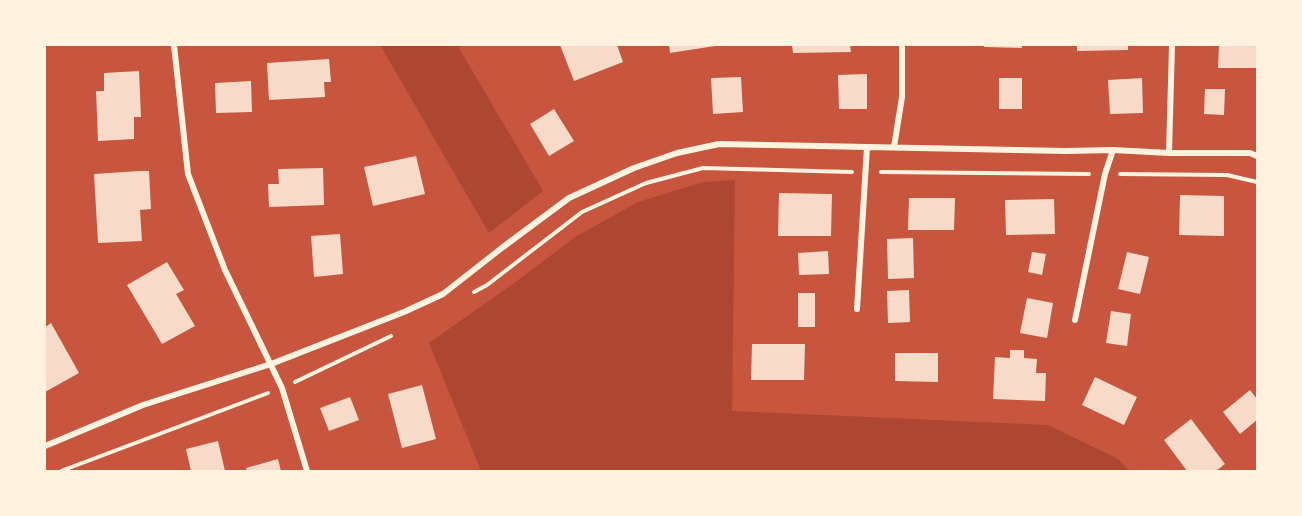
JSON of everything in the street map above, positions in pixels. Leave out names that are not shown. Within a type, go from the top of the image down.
[{"type":"street","points":[[174,45],[188,174],[225,270],[282,388],[306,471]]},
{"type":"street","points":[[894,147],[902,98],[902,45]]},
{"type":"street","points":[[1169,153],[1172,45]]},
{"type":"street","points":[[45,446],[143,405],[271,364],[404,312],[443,294],[569,198],[634,168],[677,153],[719,144],[1250,153],[1257,156]]},
{"type":"street","points":[[857,309],[867,147]]},
{"type":"street","points":[[1075,320],[1105,174],[1113,150]]},
{"type":"path","points":[[467,296],[487,285],[582,212],[646,183],[703,168],[866,172],[1227,175],[1257,182]]},
{"type":"path","points":[[61,471],[282,388],[397,333]]},
{"type":"shaded area","points":[[380,45],[463,45],[459,48],[543,191],[489,233]]},
{"type":"shaded area","points":[[735,180],[732,411],[1048,425],[1118,459],[1130,471],[481,471],[429,343],[575,237],[638,202],[703,182]]},
{"type":"building","points":[[560,45],[617,45],[623,62],[574,81]]},
{"type":"building","points":[[669,45],[715,45],[715,46],[670,53]]},
{"type":"building","points":[[792,45],[850,45],[851,52],[793,53]]},
{"type":"building","points":[[984,45],[1022,45],[1022,48],[984,47]]},
{"type":"building","points":[[1077,45],[1128,45],[1128,50],[1077,51]]},
{"type":"building","points":[[1219,45],[1257,45],[1257,68],[1218,68]]},
{"type":"building","points":[[329,59],[331,82],[324,82],[325,97],[269,100],[267,63]]},
{"type":"building","points":[[139,71],[141,117],[134,117],[134,139],[98,141],[96,91],[104,91],[104,73]]},
{"type":"building","points":[[867,74],[867,109],[839,109],[838,75]]},
{"type":"building","points":[[741,77],[743,112],[713,114],[711,78]]},
{"type":"building","points":[[999,78],[1022,78],[1022,109],[999,109]]},
{"type":"building","points":[[1142,78],[1143,113],[1110,114],[1108,80]]},
{"type":"building","points":[[251,81],[252,112],[216,113],[215,83]]},
{"type":"building","points":[[1205,89],[1225,89],[1224,115],[1204,114]]},
{"type":"building","points":[[554,109],[574,141],[549,156],[530,124]]},
{"type":"building","points":[[416,156],[425,194],[373,206],[364,167]]},
{"type":"building","points":[[323,168],[324,205],[269,207],[268,184],[279,184],[278,169]]},
{"type":"building","points":[[149,171],[151,209],[140,210],[142,241],[98,243],[94,174]]},
{"type":"building","points":[[779,193],[832,194],[831,236],[778,236]]},
{"type":"building","points":[[1180,195],[1224,196],[1224,236],[1179,235]]},
{"type":"building","points":[[909,198],[955,198],[954,230],[908,230]]},
{"type":"building","points":[[1054,199],[1055,234],[1006,235],[1005,200]]},
{"type":"building","points":[[340,234],[343,274],[314,277],[311,236]]},
{"type":"building","points":[[913,238],[914,278],[888,279],[887,239]]},
{"type":"building","points":[[828,251],[829,274],[799,275],[798,253]]},
{"type":"building","points":[[1032,252],[1046,254],[1042,275],[1028,272]]},
{"type":"building","points":[[1127,252],[1149,257],[1140,294],[1118,289]]},
{"type":"building","points":[[167,262],[184,290],[176,294],[195,326],[162,344],[127,285]]},
{"type":"building","points":[[909,290],[910,322],[888,323],[887,291]]},
{"type":"building","points":[[798,293],[815,293],[815,327],[798,327]]},
{"type":"building","points":[[1027,298],[1053,303],[1047,338],[1020,333]]},
{"type":"building","points":[[1111,311],[1131,314],[1127,346],[1106,343]]},
{"type":"building","points":[[51,323],[79,373],[45,392],[45,327]]},
{"type":"building","points":[[752,344],[805,344],[804,380],[751,380]]},
{"type":"building","points":[[1010,350],[1024,350],[1024,358],[1037,359],[1036,373],[1046,373],[1045,401],[993,399],[995,357],[1010,358]]},
{"type":"building","points":[[895,353],[938,353],[938,382],[895,381]]},
{"type":"building","points":[[1095,377],[1137,397],[1124,425],[1082,405]]},
{"type":"building","points":[[422,385],[436,439],[402,448],[388,394]]},
{"type":"building","points":[[1250,390],[1257,399],[1257,420],[1240,434],[1223,412]]},
{"type":"building","points":[[350,397],[359,420],[329,431],[320,408]]},
{"type":"building","points":[[1191,419],[1225,464],[1216,471],[1187,471],[1164,440]]},
{"type":"building","points":[[218,441],[225,471],[191,471],[186,449]]},
{"type":"building","points":[[278,459],[281,471],[247,471],[246,468]]}]
